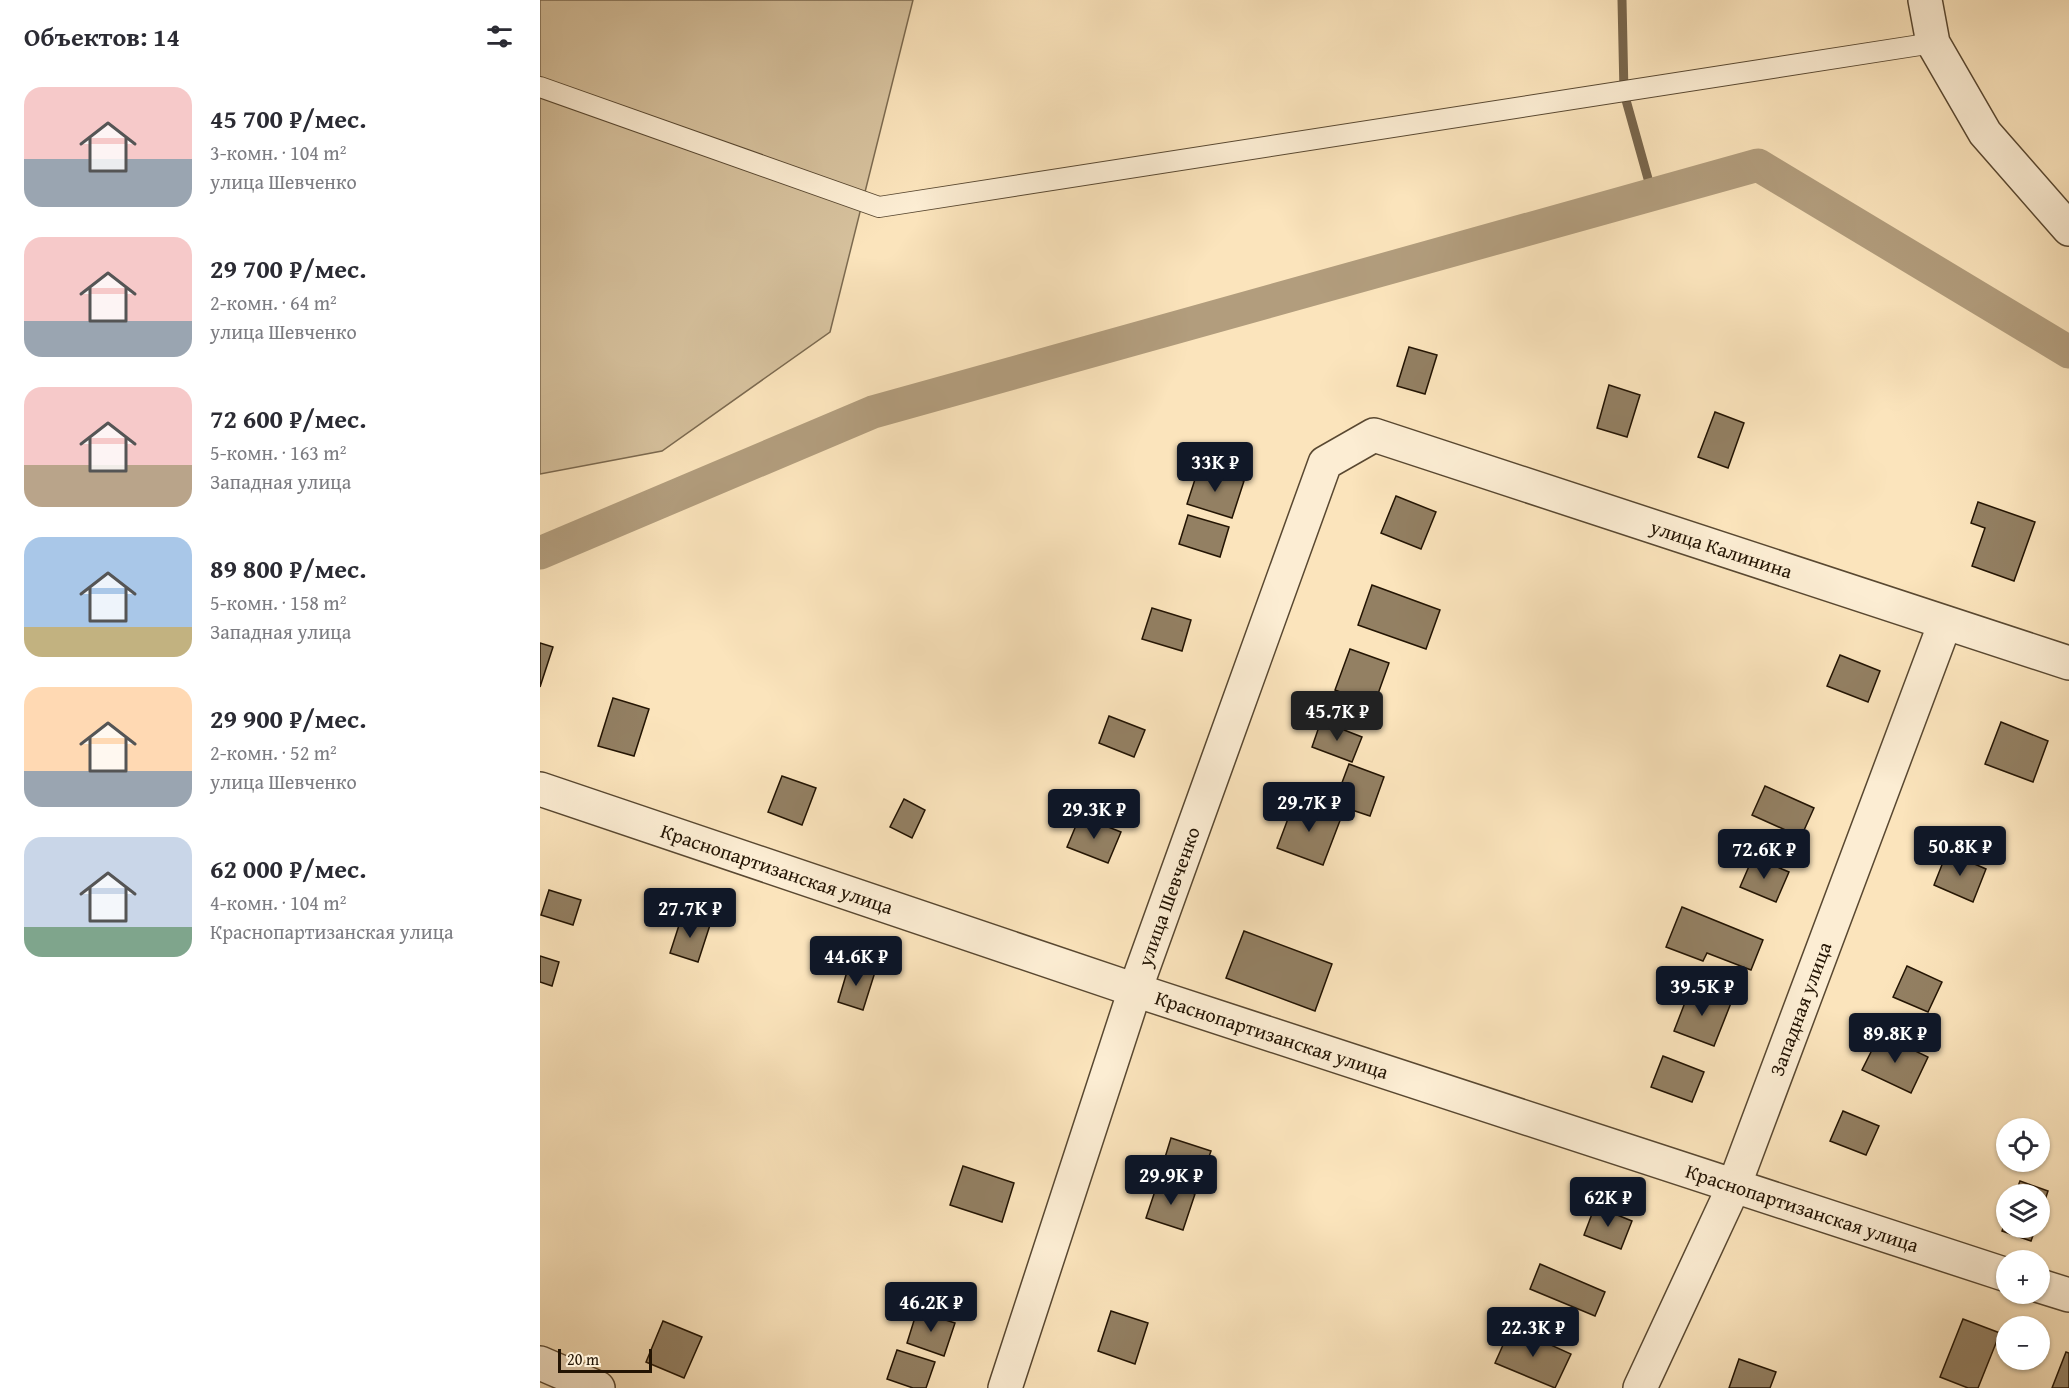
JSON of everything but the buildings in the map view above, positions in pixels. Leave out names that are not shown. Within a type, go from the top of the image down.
[{"type":"street","points":[[1925,0],[1933,43],[1985,133],[2069,229]]},
{"type":"street","name":"улица Калинина","points":[[1374,435],[2069,663]]},
{"type":"street","name":"улица Шевченко","points":[[1005,1388],[1135,990],[1325,463],[1374,435]]},
{"type":"street","name":"Западная улица","points":[[1640,1388],[1734,1186],[1945,623]]},
{"type":"street","name":"Краснопартизанская улица","points":[[540,789],[1135,990],[1996,1271]]},
{"type":"street","points":[[2050,1289],[2069,1295]]},
{"type":"street","points":[[540,1363],[598,1388]]},
{"type":"lane","points":[[540,87],[879,207],[1933,43]]},
{"type":"shaded area","points":[[540,0],[913,0],[830,332],[662,451],[540,474]]},
{"type":"waterway","points":[[1622,0],[1624,93],[1652,193]]},
{"type":"waterway","points":[[540,553],[873,412],[1758,165],[2069,352]]}]
